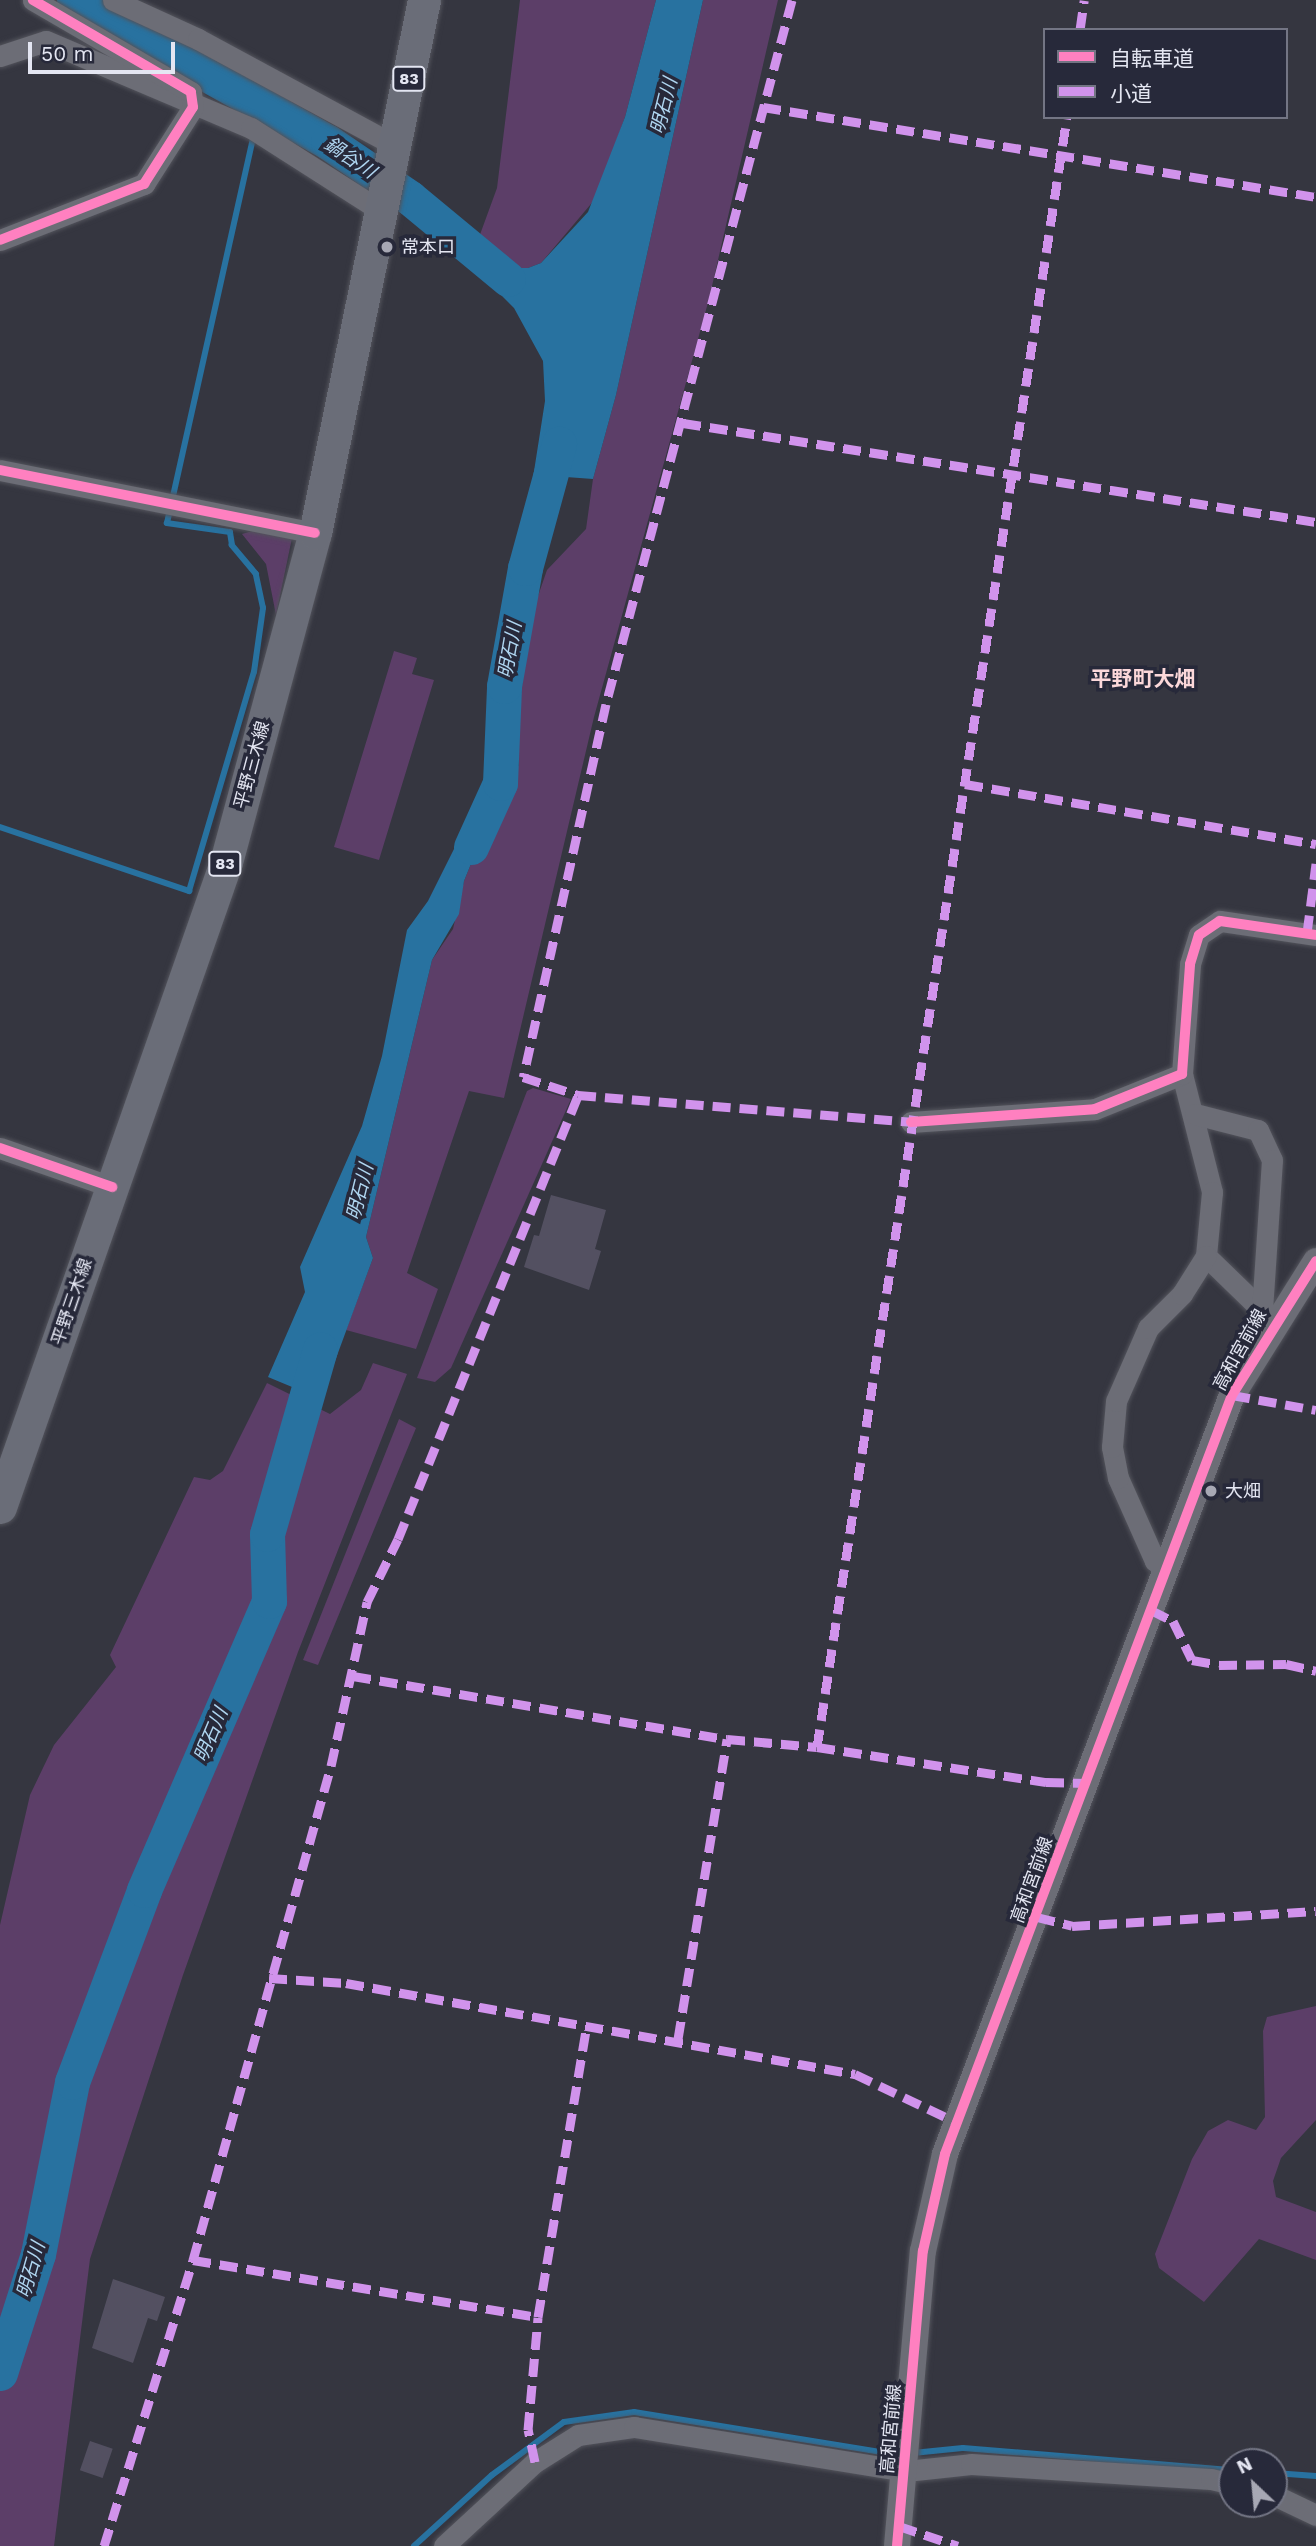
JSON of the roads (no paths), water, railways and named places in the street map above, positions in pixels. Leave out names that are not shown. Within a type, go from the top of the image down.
[{"type":"main road","name":"平野三木線","points":[[0,1507],[226,862],[315,533],[384,207],[424,0]]},
{"type":"street","points":[[0,240],[144,184],[193,107],[191,92],[33,0]]},
{"type":"street","points":[[113,0],[198,39],[395,152]]},
{"type":"street","points":[[0,56],[46,41],[193,107],[251,128],[384,207]]},
{"type":"street","points":[[0,470],[315,533]]},
{"type":"street","points":[[1167,1568],[1155,1561],[1118,1478],[1112,1447],[1116,1401],[1148,1328],[1182,1294],[1206,1256],[1212,1192],[1195,1114],[1182,1074],[1190,964],[1199,935],[1220,921],[1316,934]]},
{"type":"street","points":[[911,1122],[1095,1109],[1182,1074]]},
{"type":"street","points":[[1195,1114],[1258,1130],[1272,1160],[1268,1316]]},
{"type":"street","points":[[0,1148],[112,1187]]},
{"type":"street","points":[[1206,1256],[1268,1316]]},
{"type":"street","name":"高和宮前線","points":[[897,2546],[906,2469],[923,2250],[945,2154],[1232,1395],[1268,1316],[1316,1261]]},
{"type":"street","points":[[444,2546],[535,2462],[578,2435],[634,2427],[906,2469],[971,2464],[1218,2481]]},
{"type":"street","points":[[1288,2502],[1316,2515]]},
{"type":"water","points":[[656,0],[703,0],[616,395],[593,479],[566,477],[550,488],[536,488],[532,484],[545,401],[543,361],[514,308],[462,256],[478,240],[513,268],[528,268],[541,263],[588,212],[625,117]]},
{"type":"water","points":[[479,799],[495,805],[464,881],[459,914],[432,960],[366,1237],[373,1258],[321,1399],[268,1377],[305,1292],[300,1267],[362,1126],[382,1056],[407,930],[428,901]]},
{"type":"waterway","name":"鍋谷川","points":[[74,0],[328,142],[410,198],[508,279]]},
{"type":"waterway","points":[[256,125],[260,106]]},
{"type":"waterway","points":[[0,827],[189,891],[254,672],[263,608],[256,574],[232,545],[230,532],[167,523],[254,135]]},
{"type":"waterway","name":"明石川","points":[[471,847],[500,783],[504,686],[525,568],[559,444]]},
{"type":"waterway","name":"明石川","points":[[0,2373],[38,2254],[72,2082],[144,1890],[269,1601],[267,1534],[320,1349]]},
{"type":"waterway","points":[[414,2546],[492,2475],[564,2422],[634,2412],[899,2455]]},
{"type":"waterway","points":[[913,2453],[963,2448],[1218,2469]]},
{"type":"waterway","points":[[1288,2474],[1316,2476]]},
{"type":"place","name":"常本口","points":[[387,247]]},
{"type":"place","name":"大畑","points":[[1211,1491]]},
{"type":"district","name":"平野町大畑","points":[[1143,679]]}]
